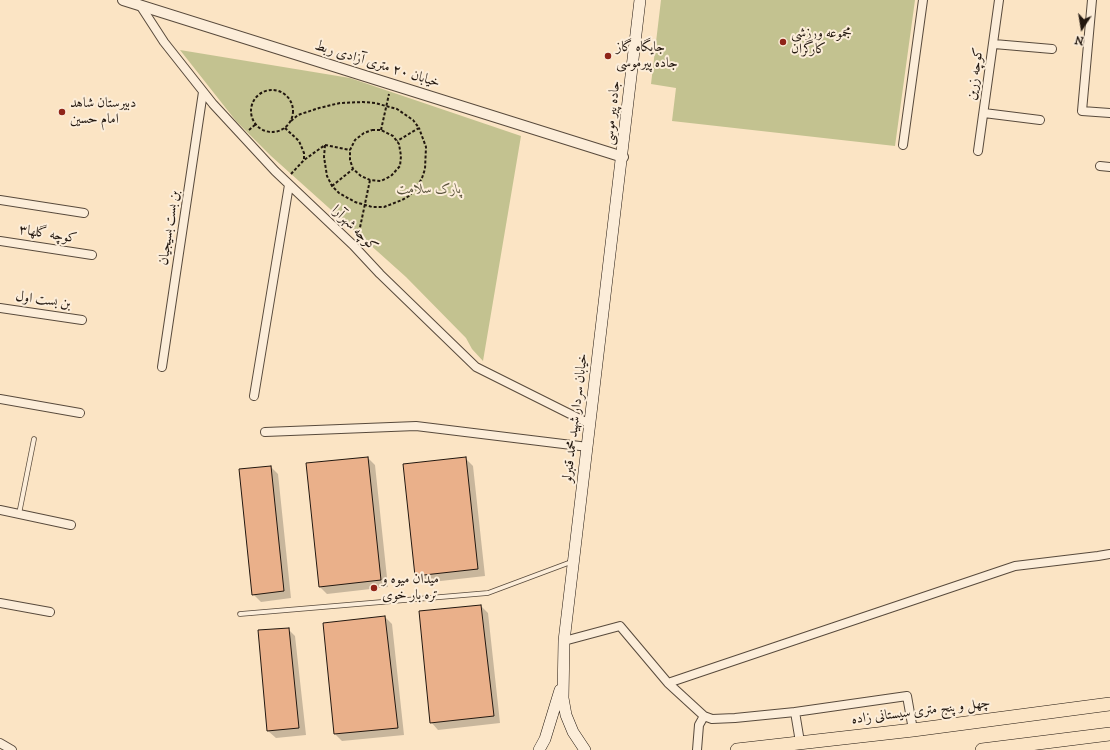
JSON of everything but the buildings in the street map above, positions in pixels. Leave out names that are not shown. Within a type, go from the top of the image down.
[{"type":"highway","name":"چهل و پنج متری سیستانی زاده","points":[[736,750],[913,730],[1110,704]]},
{"type":"highway","points":[[982,750],[1110,734]]},
{"type":"main road","name":"جاده پیر موسی","points":[[623,157],[640,0]]},
{"type":"main road","name":"خیابان سردار شهید محمد قنبرلو","points":[[563,683],[564,641],[623,157]]},
{"type":"main road","points":[[539,750],[545,739],[563,683]]},
{"type":"main road","points":[[563,683],[563,698],[566,715],[573,732],[585,750]]},
{"type":"street","name":"خیابان ۲۰ متری آزادی ربط","points":[[123,0],[623,157]]},
{"type":"street","points":[[903,145],[923,0]]},
{"type":"street","name":"کوچه زرین","points":[[978,151],[1000,0]]},
{"type":"street","points":[[1092,0],[1082,111],[1110,113]]},
{"type":"street","name":"کوچه شهرآرا","points":[[140,6],[164,42],[203,92],[287,182],[476,367],[590,424]]},
{"type":"street","points":[[994,44],[1052,49]]},
{"type":"street","name":"بن بست بسیجیان","points":[[162,367],[203,92]]},
{"type":"street","points":[[984,113],[1040,120]]},
{"type":"street","points":[[1100,166],[1110,167]]},
{"type":"street","points":[[254,396],[287,182]]},
{"type":"street","points":[[0,200],[84,213]]},
{"type":"street","name":"کوچه گلها۳","points":[[0,241],[92,255]]},
{"type":"street","name":"بن بست اول","points":[[0,308],[82,320]]},
{"type":"street","points":[[0,399],[80,412]]},
{"type":"street","points":[[265,432],[416,426],[588,447]]},
{"type":"street","points":[[0,510],[71,525]]},
{"type":"street","points":[[668,683],[1015,566],[1110,554]]},
{"type":"street","points":[[0,603],[50,612]]},
{"type":"street","points":[[564,641],[620,626],[668,683],[704,716],[712,719],[795,712],[907,696],[913,730]]},
{"type":"street","points":[[795,712],[800,742]]},
{"type":"street","points":[[697,750],[699,725],[704,716]]},
{"type":"street","points":[[0,743],[12,750]]},
{"type":"lane","points":[[19,514],[34,439]]},
{"type":"lane","points":[[240,614],[488,593],[574,562]]},
{"type":"path","points":[[381,130],[392,84]]},
{"type":"path","points":[[291,121],[293,106],[289,98],[284,93],[276,90],[268,90],[254,98],[251,113],[253,121],[259,128],[268,131],[277,131],[285,128],[298,115],[340,103],[363,102],[397,109],[413,120],[419,128],[426,148],[426,160],[422,178],[410,196],[402,200],[384,206],[364,206],[347,199],[339,194],[332,186],[327,176],[325,167],[324,145]]},
{"type":"path","points":[[285,128],[299,141],[304,153],[304,160]]},
{"type":"path","points":[[397,141],[419,128]]},
{"type":"path","points":[[372,130],[381,130],[393,136],[397,141],[402,156],[400,166],[391,176],[381,181],[370,180],[361,176],[353,169],[350,160],[350,150],[355,140],[364,133],[372,130]]},
{"type":"path","points":[[287,182],[304,160],[324,145],[350,150]]},
{"type":"path","points":[[332,186],[353,169]]},
{"type":"path","points":[[356,248],[370,180]]},
{"type":"green space","name":"مجموعه ورزشی کارگران","points":[[661,0],[915,0],[895,146],[672,121],[676,88],[651,84]]},
{"type":"green space","name":"پارک سلامت","points":[[180,50],[350,78],[521,136],[483,361],[472,349],[466,338],[406,277],[271,156],[236,121]]},
{"type":"place","name":"مجموعه ورزشی کارگران","points":[[783,42]]},
{"type":"place","name":"جایگاه گاز جاده پیرموسی","points":[[608,56]]},
{"type":"place","name":"دبیرستان شاهد امام حسین","points":[[62,112]]},
{"type":"place","name":"میدان میوه و تره بار خوی","points":[[374,588]]}]
